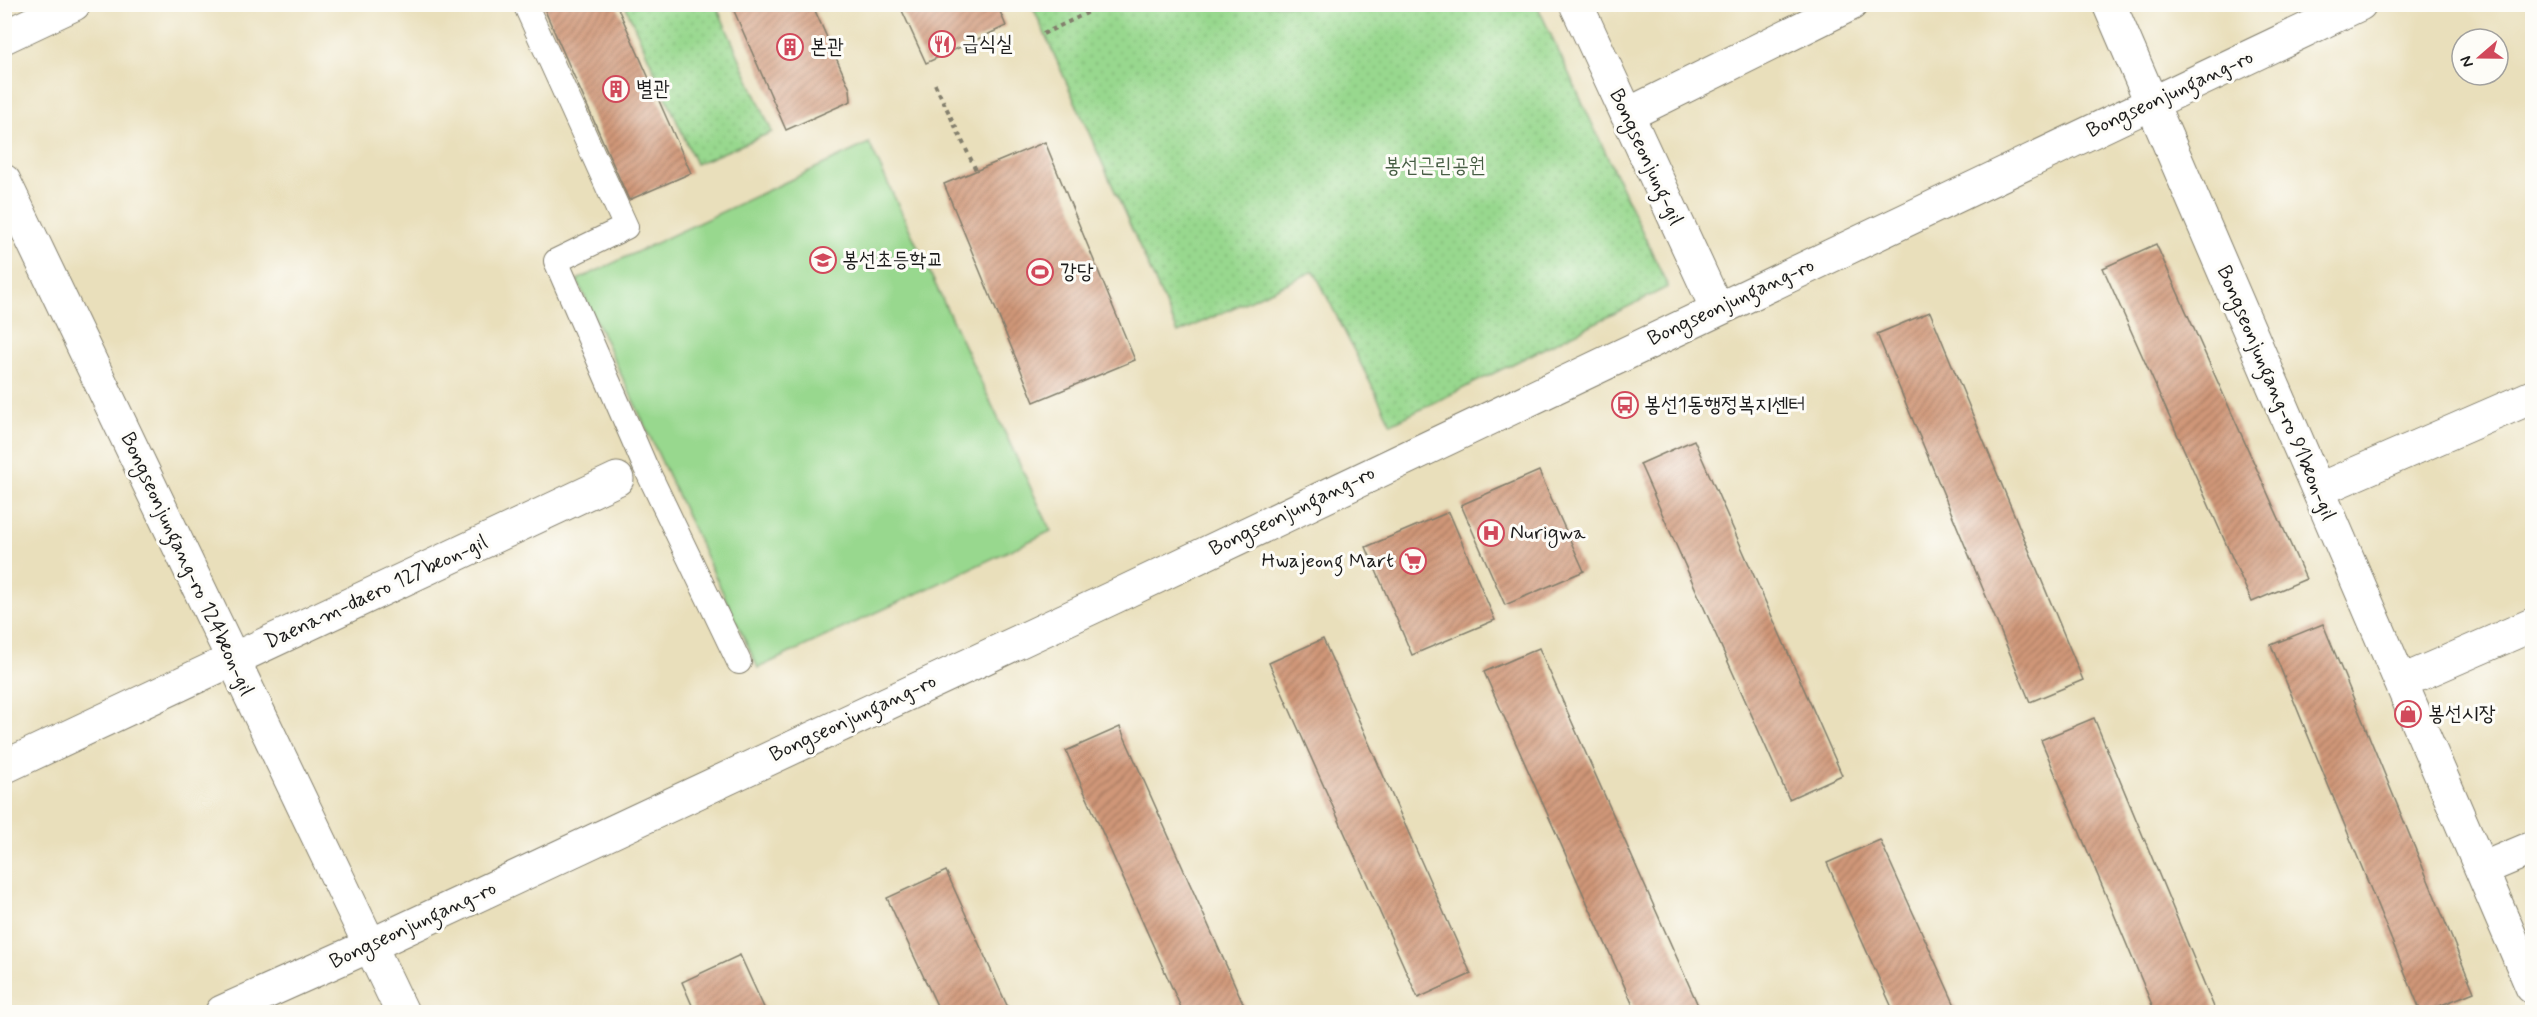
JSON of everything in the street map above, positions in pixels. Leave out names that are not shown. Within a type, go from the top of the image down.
[{"type":"street","points":[[4,37],[74,4]]},
{"type":"street","name":"Bongseonjung-gil","points":[[1576,4],[1718,309]]},
{"type":"street","points":[[1627,115],[1851,4]]},
{"type":"street","name":"Bongseonjungang-ro 91beon-gil","points":[[2109,4],[2532,987]]},
{"type":"street","name":"Bongseonjungang-ro","points":[[222,1012],[369,946],[1110,599],[2360,4]]},
{"type":"street","name":"Bongseonjungang-ro 124beon-gil","points":[[4,181],[402,1012]]},
{"type":"street","points":[[2318,490],[2532,397]]},
{"type":"street","name":"Daenam-daero 127beon-gil","points":[[4,766],[631,473]]},
{"type":"street","points":[[2401,682],[2532,625]]},
{"type":"street","points":[[2482,869],[2532,848]]},
{"type":"lane","points":[[525,4],[626,227],[556,261],[631,473],[739,662]]},
{"type":"path","points":[[1043,34],[1089,12]]},
{"type":"path","points":[[935,84],[976,170]]},
{"type":"green space","points":[[625,5],[716,5],[772,132],[696,164]]},
{"type":"green space","name":"봉선근린공원","points":[[1032,5],[1537,5],[1668,287],[1391,424],[1314,271],[1178,333]]},
{"type":"green space","points":[[869,143],[1051,531],[758,668],[577,280]]},
{"type":"building","name":"별관","points":[[542,4],[616,4],[691,173],[629,200]]},
{"type":"building","name":"본관","points":[[731,4],[812,4],[850,89],[851,101],[786,130]]},
{"type":"building","name":"급식실","points":[[899,4],[997,4],[1006,26],[926,63]]},
{"type":"building","name":"강당","points":[[1045,142],[1135,360],[1034,402],[944,184]]},
{"type":"building","points":[[2156,244],[2306,579],[2252,602],[2103,268]]},
{"type":"building","points":[[1930,312],[2083,680],[2030,702],[1877,334]]},
{"type":"building","points":[[1694,440],[1842,775],[1789,799],[1640,464]]},
{"type":"building","points":[[1539,471],[1584,571],[1505,605],[1461,505]]},
{"type":"building","points":[[1449,512],[1495,620],[1412,655],[1366,547]]},
{"type":"building","points":[[2323,624],[2474,992],[2424,1012],[2421,1012],[2271,645]]},
{"type":"building","points":[[1323,639],[1471,974],[1418,998],[1269,663]]},
{"type":"building","points":[[1539,648],[1701,1012],[1636,1012],[1484,672]]},
{"type":"building","points":[[2094,718],[2216,1012],[2155,1012],[2041,740]]},
{"type":"building","points":[[1120,727],[1247,1012],[1183,1012],[1066,751]]},
{"type":"building","points":[[1880,840],[1958,1012],[1894,1012],[1827,863]]},
{"type":"building","points":[[946,871],[1010,1012],[940,1012],[887,898]]},
{"type":"building","points":[[740,955],[766,1012],[695,1012],[682,982]]},
{"type":"place","name":"급식실","points":[[942,44]]},
{"type":"place","name":"본관","points":[[790,47]]},
{"type":"place","name":"별관","points":[[616,89]]},
{"type":"place","name":"봉선초등학교","points":[[823,260]]},
{"type":"place","name":"강당","points":[[1040,272]]},
{"type":"place","name":"봉선1동행정복지센터","points":[[1625,405]]},
{"type":"place","name":"Nurigwa","points":[[1491,533]]},
{"type":"place","name":"Hwajeong Mart","points":[[1413,561]]},
{"type":"place","name":"봉선시장","points":[[2408,714]]}]
